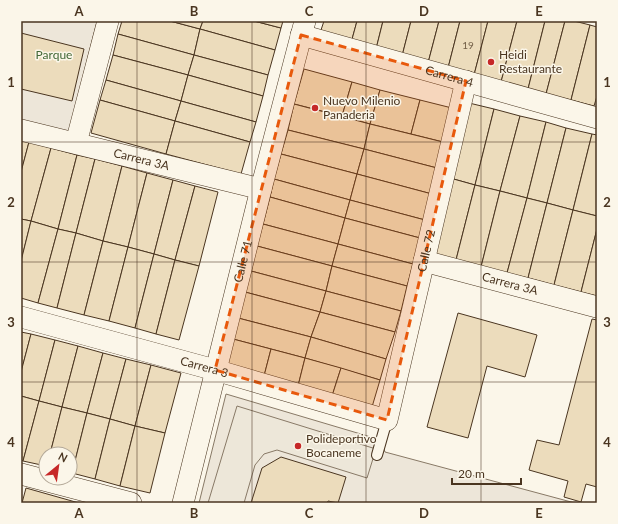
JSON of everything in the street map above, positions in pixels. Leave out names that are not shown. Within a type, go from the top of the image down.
[{"type":"street","points":[[76,143],[108,21]]},
{"type":"street","name":"Carrera 4","points":[[303,28],[466,81],[597,118]]},
{"type":"street","name":"Calle 71","points":[[183,503],[215,370],[303,28]]},
{"type":"street","name":"Calle 72","points":[[387,420],[466,81]]},
{"type":"street","name":"Carrera 3A","points":[[21,130],[261,189]]},
{"type":"street","name":"Carrera 3A","points":[[424,261],[597,307]]},
{"type":"street","name":"Carrera 3","points":[[21,317],[215,370],[387,420]]},
{"type":"street","points":[[21,474],[131,503]]},
{"type":"lane","points":[[377,455],[387,420]]},
{"type":"highlighted area","points":[[301,35],[466,81],[387,420],[215,370]]},
{"type":"green space","name":"Parque","points":[[21,21],[97,21],[69,133],[21,121]]},
{"type":"green space","name":"Polideportivo Bocaneme","points":[[226,394],[381,440],[385,452],[575,503],[199,503]]},
{"type":"shaded area","points":[[237,406],[376,449],[367,478],[277,450],[264,454],[255,465],[244,503],[208,503]]},
{"type":"building","points":[[122,21],[170,21],[200,29],[194,55],[118,34]]},
{"type":"building","points":[[170,21],[203,21],[200,29]]},
{"type":"building","points":[[203,21],[254,21],[281,28],[275,50],[200,29]]},
{"type":"building","points":[[254,21],[283,21],[281,28]]},
{"type":"building","points":[[324,21],[357,21],[351,43],[320,33]]},
{"type":"building","points":[[357,21],[383,21],[376,49],[351,43]]},
{"type":"building","points":[[383,21],[411,21],[402,56],[376,49]]},
{"type":"building","points":[[411,21],[439,21],[428,63],[402,56]]},
{"type":"building","points":[[439,21],[460,21],[448,68],[428,63]]},
{"type":"building","points":[[460,21],[488,21],[474,75],[448,68]]},
{"type":"building","points":[[488,21],[517,21],[501,82],[474,75]]},
{"type":"building","points":[[517,21],[545,21],[528,89],[501,82]]},
{"type":"building","points":[[545,21],[565,21],[546,94],[528,89]]},
{"type":"building","points":[[565,21],[574,21],[590,25],[571,100],[546,94]]},
{"type":"building","points":[[590,25],[597,27],[597,96],[594,106],[571,100]]},
{"type":"building","points":[[200,29],[275,50],[268,75],[194,55]]},
{"type":"building","points":[[21,33],[84,49],[72,101],[21,89]]},
{"type":"building","points":[[118,34],[194,55],[188,75],[113,55]]},
{"type":"building","points":[[113,55],[188,75],[181,101],[106,80]]},
{"type":"building","points":[[194,55],[268,75],[263,96],[188,75]]},
{"type":"building","points":[[304,69],[352,82],[342,116],[294,104]]},
{"type":"building","points":[[188,75],[263,96],[256,122],[181,101]]},
{"type":"building","points":[[106,80],[181,101],[175,121],[100,100]]},
{"type":"building","points":[[352,82],[380,90],[370,124],[342,116]]},
{"type":"building","points":[[380,90],[420,100],[411,134],[370,124]]},
{"type":"building","points":[[100,100],[175,121],[166,154],[91,133]]},
{"type":"building","points":[[420,100],[452,108],[443,142],[411,134]]},
{"type":"building","points":[[181,101],[256,122],[250,142],[175,121]]},
{"type":"building","points":[[469,103],[494,109],[475,185],[450,178]]},
{"type":"building","points":[[294,104],[370,124],[364,149],[288,130]]},
{"type":"building","points":[[494,109],[520,116],[500,191],[475,185]]},
{"type":"building","points":[[520,116],[546,122],[527,198],[500,191]]},
{"type":"building","points":[[175,121],[250,142],[241,174],[166,154]]},
{"type":"building","points":[[546,122],[566,128],[547,203],[527,198]]},
{"type":"building","points":[[370,124],[443,142],[437,168],[364,149]]},
{"type":"building","points":[[566,128],[592,134],[573,210],[547,203]]},
{"type":"building","points":[[288,130],[364,149],[357,174],[281,154]]},
{"type":"building","points":[[592,134],[597,135],[597,216],[573,210]]},
{"type":"building","points":[[21,140],[29,142],[21,172]]},
{"type":"building","points":[[29,142],[51,148],[31,221],[21,219],[21,172]]},
{"type":"building","points":[[51,148],[77,155],[58,229],[31,221]]},
{"type":"building","points":[[364,149],[437,168],[432,194],[357,174]]},
{"type":"building","points":[[281,154],[357,174],[350,200],[274,179]]},
{"type":"building","points":[[77,155],[95,159],[76,233],[58,229]]},
{"type":"building","points":[[95,159],[122,166],[103,241],[76,233]]},
{"type":"building","points":[[122,166],[147,173],[128,247],[103,241]]},
{"type":"building","points":[[147,173],[173,180],[154,254],[128,247]]},
{"type":"building","points":[[357,174],[432,194],[425,220],[350,200]]},
{"type":"building","points":[[450,178],[475,185],[456,260],[431,254]]},
{"type":"building","points":[[274,179],[350,200],[345,218],[270,197]]},
{"type":"building","points":[[173,180],[195,186],[175,260],[154,254]]},
{"type":"building","points":[[475,185],[500,191],[481,267],[456,260]]},
{"type":"building","points":[[195,186],[218,192],[199,266],[175,260]]},
{"type":"building","points":[[500,191],[527,198],[507,273],[481,267]]},
{"type":"building","points":[[270,197],[345,218],[338,244],[263,224]]},
{"type":"building","points":[[527,198],[547,203],[528,278],[507,273]]},
{"type":"building","points":[[350,200],[425,220],[420,238],[345,218]]},
{"type":"building","points":[[547,203],[573,210],[554,285],[528,278]]},
{"type":"building","points":[[573,210],[597,216],[597,229],[581,292],[554,285]]},
{"type":"building","points":[[345,218],[420,238],[413,264],[338,244]]},
{"type":"building","points":[[21,219],[31,221],[21,261]]},
{"type":"building","points":[[31,221],[58,229],[38,303],[21,298],[21,261]]},
{"type":"building","points":[[263,224],[338,244],[332,266],[257,246]]},
{"type":"building","points":[[58,229],[76,233],[57,308],[38,303]]},
{"type":"building","points":[[597,229],[597,296],[581,292]]},
{"type":"building","points":[[76,233],[103,241],[84,315],[57,308]]},
{"type":"building","points":[[103,241],[128,247],[109,321],[84,315]]},
{"type":"building","points":[[338,244],[413,264],[407,286],[332,266]]},
{"type":"building","points":[[257,246],[332,266],[326,291],[251,271]]},
{"type":"building","points":[[128,247],[154,254],[135,328],[109,321]]},
{"type":"building","points":[[154,254],[175,260],[156,334],[135,328]]},
{"type":"building","points":[[175,260],[199,266],[179,340],[156,334]]},
{"type":"building","points":[[332,266],[407,286],[401,311],[326,291]]},
{"type":"building","points":[[251,271],[326,291],[320,312],[245,292]]},
{"type":"building","points":[[326,291],[401,311],[395,332],[320,312]]},
{"type":"building","points":[[245,292],[320,312],[311,337],[238,318]]},
{"type":"building","points":[[320,312],[395,332],[386,359],[311,337]]},
{"type":"building","points":[[458,313],[537,335],[525,377],[487,366],[468,438],[427,427]]},
{"type":"building","points":[[238,318],[311,337],[305,358],[233,339]]},
{"type":"building","points":[[592,319],[597,320],[597,487],[586,484],[581,502],[564,497],[568,481],[529,470],[537,440],[559,445]]},
{"type":"building","points":[[21,332],[31,334],[21,372]]},
{"type":"building","points":[[31,334],[55,340],[39,401],[21,396],[21,372]]},
{"type":"building","points":[[311,337],[386,359],[380,380],[305,358]]},
{"type":"building","points":[[233,339],[271,349],[264,376],[226,366]]},
{"type":"building","points":[[55,340],[78,346],[62,407],[39,401]]},
{"type":"building","points":[[78,346],[103,353],[87,413],[62,407]]},
{"type":"building","points":[[271,349],[305,358],[298,386],[264,376]]},
{"type":"building","points":[[103,353],[126,359],[110,419],[87,413]]},
{"type":"building","points":[[305,358],[341,368],[332,396],[298,386]]},
{"type":"building","points":[[126,359],[151,365],[135,426],[110,419]]},
{"type":"building","points":[[151,365],[181,373],[165,433],[135,426]]},
{"type":"building","points":[[341,368],[380,380],[372,407],[332,396]]},
{"type":"building","points":[[21,396],[39,401],[23,461],[21,460]]},
{"type":"building","points":[[39,401],[62,407],[52,446],[38,446],[38,464],[23,461]]},
{"type":"building","points":[[62,407],[87,413],[78,449],[78,446],[52,446]]},
{"type":"building","points":[[87,413],[110,419],[95,479],[78,475],[78,449]]},
{"type":"building","points":[[110,419],[135,426],[120,486],[95,479]]},
{"type":"building","points":[[135,426],[165,433],[150,493],[120,486]]},
{"type":"building","points":[[281,457],[346,477],[338,503],[328,501],[327,503],[251,503],[262,468]]},
{"type":"building","points":[[26,488],[79,503],[22,503]]},
{"type":"place","name":"Heidi Restaurante","points":[[491,62]]},
{"type":"place","name":"Nuevo Milenio Panaderia","points":[[315,108]]},
{"type":"place","name":"Polideportivo Bocaneme","points":[[298,446]]}]
